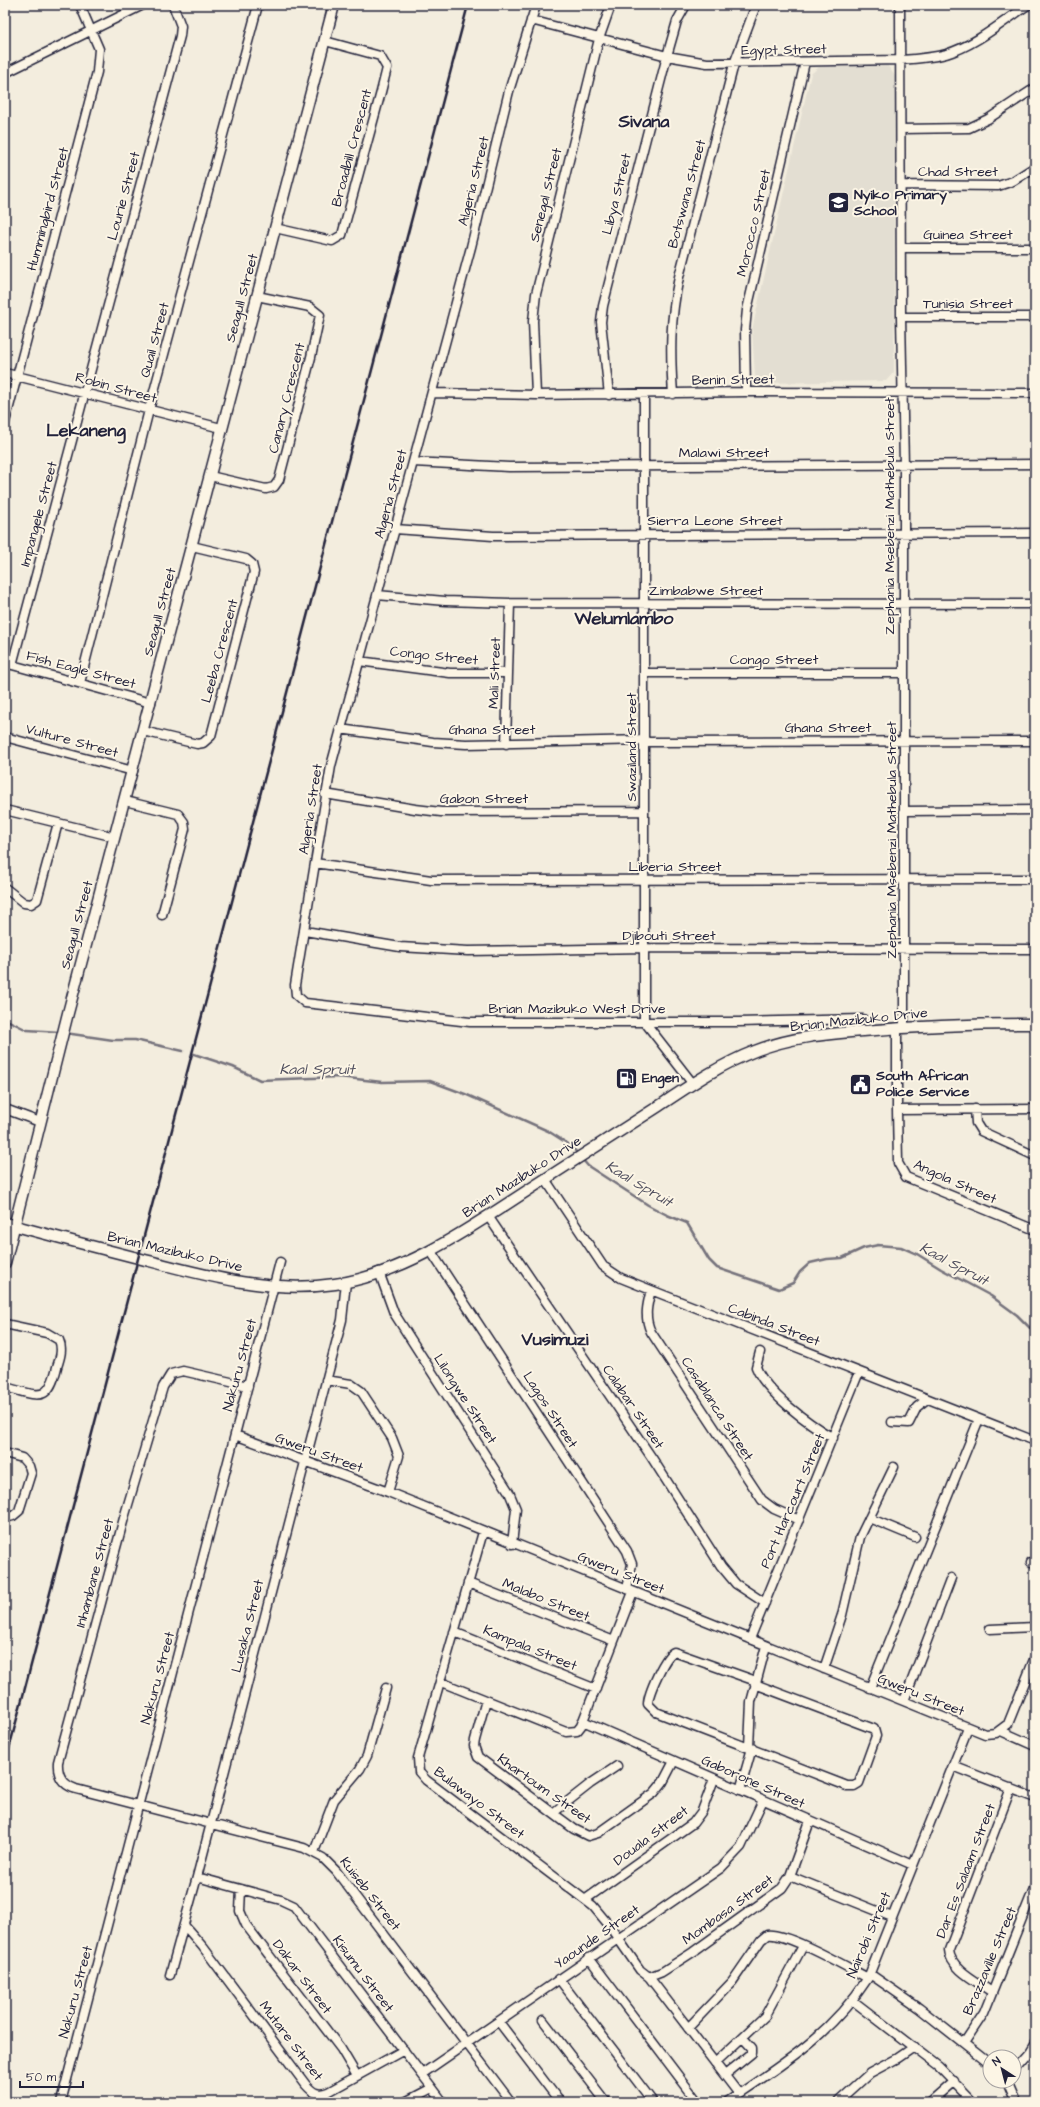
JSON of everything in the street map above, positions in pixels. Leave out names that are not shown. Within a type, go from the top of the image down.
[{"type":"street","name":"Hummingbird Street","points":[[5,422],[98,72],[99,49],[80,5]]},
{"type":"street","points":[[5,73],[143,5]]},
{"type":"street","name":"Lourie Street","points":[[84,393],[180,36],[181,26],[173,5]]},
{"type":"street","name":"Quail Street","points":[[80,683],[149,410],[258,5]]},
{"type":"street","name":"Seagull Street","points":[[5,1263],[9,1224],[40,1122],[334,5]]},
{"type":"street","name":"Algeria Street","points":[[296,995],[295,989],[326,794],[340,729],[432,393],[510,91],[530,20],[536,5]]},
{"type":"street","name":"Senegal Street","points":[[536,395],[533,321],[536,294],[599,39],[610,5]]},
{"type":"street","name":"Libya Street","points":[[609,395],[601,322],[603,306],[667,56],[677,21],[686,5]]},
{"type":"street","name":"Botswana Street","points":[[673,394],[670,341],[673,306],[734,64],[756,5]]},
{"type":"street","name":"Zephania Msebenzi Mathebula Street","points":[[900,5],[902,248],[901,317],[904,465],[903,673],[906,949],[900,1028]]},
{"type":"street","name":"Egypt Street","points":[[530,20],[667,56],[708,63],[734,64],[900,60],[931,57],[955,51],[975,41],[1028,5]]},
{"type":"street","name":"Broadbill Crescent","points":[[275,228],[332,241],[342,235],[387,68],[380,56],[325,41]]},
{"type":"street","name":"Morocco Street","points":[[746,392],[746,315],[805,62]]},
{"type":"street","points":[[901,129],[969,128],[988,119],[1035,88]]},
{"type":"street","name":"Chad Street","points":[[901,185],[998,186],[1013,181],[1035,167]]},
{"type":"street","name":"Guinea Street","points":[[902,248],[1035,248]]},
{"type":"street","name":"Canary Crescent","points":[[210,476],[266,490],[274,487],[279,480],[311,358],[320,320],[317,312],[310,307],[257,296]]},
{"type":"street","name":"Tunisia Street","points":[[901,317],[1035,318]]},
{"type":"street","name":"Robin Street","points":[[5,373],[222,428]]},
{"type":"street","name":"Benin Street","points":[[432,393],[536,395],[746,392],[1035,393]]},
{"type":"street","name":"Impangele Street","points":[[9,664],[84,393]]},
{"type":"street","name":"Swaziland Street","points":[[644,394],[644,1021]]},
{"type":"street","name":"Malawi Street","points":[[413,462],[509,467],[1035,464]]},
{"type":"street","name":"Sierra Leone Street","points":[[395,529],[476,536],[1035,533]]},
{"type":"street","name":"Leeba Crescent","points":[[144,730],[197,744],[208,740],[213,729],[254,568],[246,559],[192,546]]},
{"type":"street","name":"Zimbabwe Street","points":[[377,595],[453,601],[510,603],[1035,604]]},
{"type":"street","name":"Mali Street","points":[[506,744],[510,603]]},
{"type":"street","name":"Congo Street","points":[[359,661],[450,673],[507,673]]},
{"type":"street","name":"Fish Eagle Street","points":[[9,664],[151,703]]},
{"type":"street","name":"Congo Street","points":[[645,673],[903,673]]},
{"type":"street","name":"Ghana Street","points":[[340,729],[447,743],[506,744],[645,741],[1035,741]]},
{"type":"street","name":"Vulture Street","points":[[5,736],[133,771]]},
{"type":"street","name":"Gabon Street","points":[[326,794],[415,810],[442,812],[644,811]]},
{"type":"street","points":[[125,801],[176,813],[184,822],[185,829],[162,915]]},
{"type":"street","points":[[5,810],[115,837]]},
{"type":"street","points":[[905,811],[1035,810]]},
{"type":"street","points":[[5,888],[24,903],[31,904],[37,900],[58,823]]},
{"type":"street","name":"Liberia Street","points":[[316,863],[431,880],[1035,879]]},
{"type":"street","name":"Djibouti Street","points":[[305,931],[400,946],[432,949],[516,951],[645,948],[1035,949]]},
{"type":"street","name":"Brian Mazibuko West Drive","points":[[296,995],[305,1002],[314,1004],[451,1021],[506,1023],[644,1021],[739,1022],[863,1019]]},
{"type":"street","points":[[644,1021],[693,1084]]},
{"type":"street","name":"Brian Mazibuko Drive","points":[[9,1224],[216,1278],[274,1286],[304,1286],[346,1282],[379,1272],[430,1250],[488,1216],[693,1084],[737,1059],[777,1044],[811,1036],[900,1028],[1035,1024]]},
{"type":"street","name":"Angola Street","points":[[900,1028],[897,1110],[898,1163],[906,1177],[1035,1230]]},
{"type":"street","points":[[5,1109],[40,1122]]},
{"type":"street","points":[[975,1109],[976,1123],[980,1131],[1035,1156]]},
{"type":"street","points":[[897,1110],[1035,1109]]},
{"type":"street","name":"Cabinda Street","points":[[545,1179],[603,1266],[621,1278],[1035,1441]]},
{"type":"street","name":"Calabar Street","points":[[488,1216],[652,1458],[721,1566],[736,1584],[765,1603]]},
{"type":"street","name":"Lagos Street","points":[[430,1250],[627,1551],[632,1564],[630,1591],[614,1641],[583,1721]]},
{"type":"street","name":"Nakuru Street","points":[[61,2102],[280,1262]]},
{"type":"street","name":"Lilongwe Street","points":[[379,1272],[394,1313],[509,1492],[516,1513],[512,1544]]},
{"type":"street","name":"Lusaka Street","points":[[170,1975],[197,1877],[304,1461],[342,1320],[346,1282]]},
{"type":"street","name":"Casablanca Street","points":[[651,1290],[646,1320],[651,1332],[762,1500],[774,1510],[799,1520]]},
{"type":"street","points":[[5,1324],[52,1335],[59,1340],[61,1352],[53,1384],[47,1392],[36,1395],[5,1387]]},
{"type":"street","points":[[760,1352],[756,1367],[765,1381],[803,1418],[833,1438]]},
{"type":"street","name":"Inhambane Street","points":[[138,1804],[71,1787],[60,1777],[58,1762],[124,1518],[162,1387],[172,1374],[183,1371],[248,1386]]},
{"type":"street","name":"Port Harcourt Street","points":[[750,1639],[859,1372]]},
{"type":"street","points":[[326,1380],[351,1384],[361,1391],[392,1438],[399,1456],[388,1492]]},
{"type":"street","points":[[892,1422],[909,1423],[917,1407],[927,1399]]},
{"type":"street","points":[[870,1688],[980,1419]]},
{"type":"street","name":"Gweru Street","points":[[235,1435],[388,1492],[512,1544],[968,1728],[985,1734],[998,1732],[1035,1746]]},
{"type":"street","points":[[5,1453],[22,1458],[29,1466],[31,1473],[20,1511],[14,1516],[5,1518]]},
{"type":"street","points":[[824,1669],[842,1614],[860,1537],[894,1467]]},
{"type":"street","points":[[869,1518],[915,1537]]},
{"type":"street","name":"Bulawayo Street","points":[[483,1532],[418,1758],[419,1772],[426,1780],[586,1899],[602,1916],[640,1970],[649,1977],[739,2094]]},
{"type":"street","points":[[904,1702],[951,1578]]},
{"type":"street","name":"Malabo Street","points":[[468,1583],[614,1641]]},
{"type":"street","points":[[990,1629],[1035,1627]]},
{"type":"street","name":"Kampala Street","points":[[454,1632],[596,1689]]},
{"type":"street","points":[[740,1790],[750,1747],[750,1714],[756,1682],[766,1646]]},
{"type":"street","points":[[674,1652],[756,1682],[871,1728],[877,1733],[861,1779],[854,1786],[847,1786],[750,1747],[656,1712],[650,1708],[648,1701],[667,1657],[674,1652]]},
{"type":"street","points":[[998,1732],[1011,1718],[1035,1657]]},
{"type":"street","points":[[441,1682],[570,1733],[577,1731],[583,1721]]},
{"type":"street","points":[[314,1852],[334,1800],[360,1769],[367,1756],[386,1688]]},
{"type":"street","name":"Khartoum Street","points":[[486,1700],[474,1746],[478,1757],[579,1832],[588,1836],[598,1833],[654,1793],[663,1782],[674,1762]]},
{"type":"street","name":"Gaborone Street","points":[[583,1721],[913,1865]]},
{"type":"street","name":"Nairobi Street","points":[[731,2101],[815,2040],[852,2000],[869,1976],[968,1728]]},
{"type":"street","points":[[553,1813],[590,1784],[617,1766]]},
{"type":"street","points":[[954,1766],[1035,1798]]},
{"type":"street","name":"Douala Street","points":[[586,1899],[693,1823],[702,1811],[714,1779]]},
{"type":"street","name":"Dar Es Salaam Street","points":[[992,1992],[956,1965],[950,1957],[950,1950],[1011,1788]]},
{"type":"street","name":"Yaounde Street","points":[[422,2074],[729,1862],[737,1854],[746,1839],[763,1800]]},
{"type":"street","name":"Kuiseb Street","points":[[138,1804],[314,1852],[324,1858],[336,1871],[511,2102]]},
{"type":"street","name":"Mombasa Street","points":[[649,1977],[662,1972],[693,1952],[775,1895],[790,1876],[810,1821]]},
{"type":"street","points":[[790,1876],[892,1918]]},
{"type":"street","name":"Kisumu Street","points":[[197,1877],[288,1902],[294,1906],[443,2102]]},
{"type":"street","name":"Brazzaville Street","points":[[964,2043],[984,2013],[1035,1886]]},
{"type":"street","name":"Dakar Street","points":[[241,1889],[240,1911],[246,1925],[341,2049],[358,2076]]},
{"type":"street","name":"Mutare Street","points":[[184,1925],[203,1947],[310,2090],[315,2093],[323,2094],[404,2050]]},
{"type":"street","points":[[688,2028],[732,1982],[765,1936],[777,1935],[869,1976],[902,1996],[982,2058]]},
{"type":"street","points":[[715,2063],[765,2016],[803,1946]]},
{"type":"street","points":[[589,1958],[698,2102]]},
{"type":"street","points":[[559,1979],[653,2102]]},
{"type":"street","points":[[852,2000],[914,2047],[954,2081],[974,2102]]},
{"type":"street","points":[[543,2020],[606,2102]]},
{"type":"street","points":[[499,2022],[560,2102]]},
{"type":"street","points":[[725,2075],[752,2053],[752,2048],[743,2038]]},
{"type":"street","points":[[1022,2062],[1030,2053],[1035,2043]]},
{"type":"street","points":[[838,2102],[870,2073],[898,2058],[914,2047]]},
{"type":"street","points":[[930,2102],[954,2081]]},
{"type":"street","points":[[405,2102],[432,2088]]},
{"type":"street","points":[[1010,2089],[1016,2102]]},
{"type":"shaded area","name":"Nyiko Primary School","points":[[887,65],[895,76],[894,372],[886,381],[762,383],[755,376],[752,330],[811,74],[819,67]]},
{"type":"waterway","name":"Kaal Spruit","points":[[5,1019],[27,1030],[60,1032]]},
{"type":"waterway","name":"Kaal Spruit","points":[[65,1033],[113,1040],[135,1040],[183,1051]]},
{"type":"waterway","name":"Kaal Spruit","points":[[194,1054],[233,1067],[260,1080],[339,1077],[382,1082],[430,1081],[465,1094],[548,1131],[570,1145],[579,1155]]},
{"type":"waterway","name":"Kaal Spruit","points":[[582,1159],[588,1166],[648,1205],[687,1223],[709,1260],[717,1268],[779,1289],[793,1283],[800,1272],[810,1263],[827,1259],[842,1258],[864,1248],[878,1245],[901,1247],[917,1254],[991,1296],[1017,1315],[1035,1333]]},
{"type":"railway","points":[[5,1764],[468,5]]},
{"type":"place","name":"Nyiko Primary School","points":[[838,203]]},
{"type":"place","name":"Engen","points":[[627,1078]]},
{"type":"place","name":"South African Police Service","points":[[860,1084]]},
{"type":"district","name":"Sivana","points":[[644,121]]},
{"type":"district","name":"Lekaneng","points":[[86,430]]},
{"type":"district","name":"Welumlambo","points":[[624,618]]},
{"type":"district","name":"Vusimuzi","points":[[555,1339]]}]
